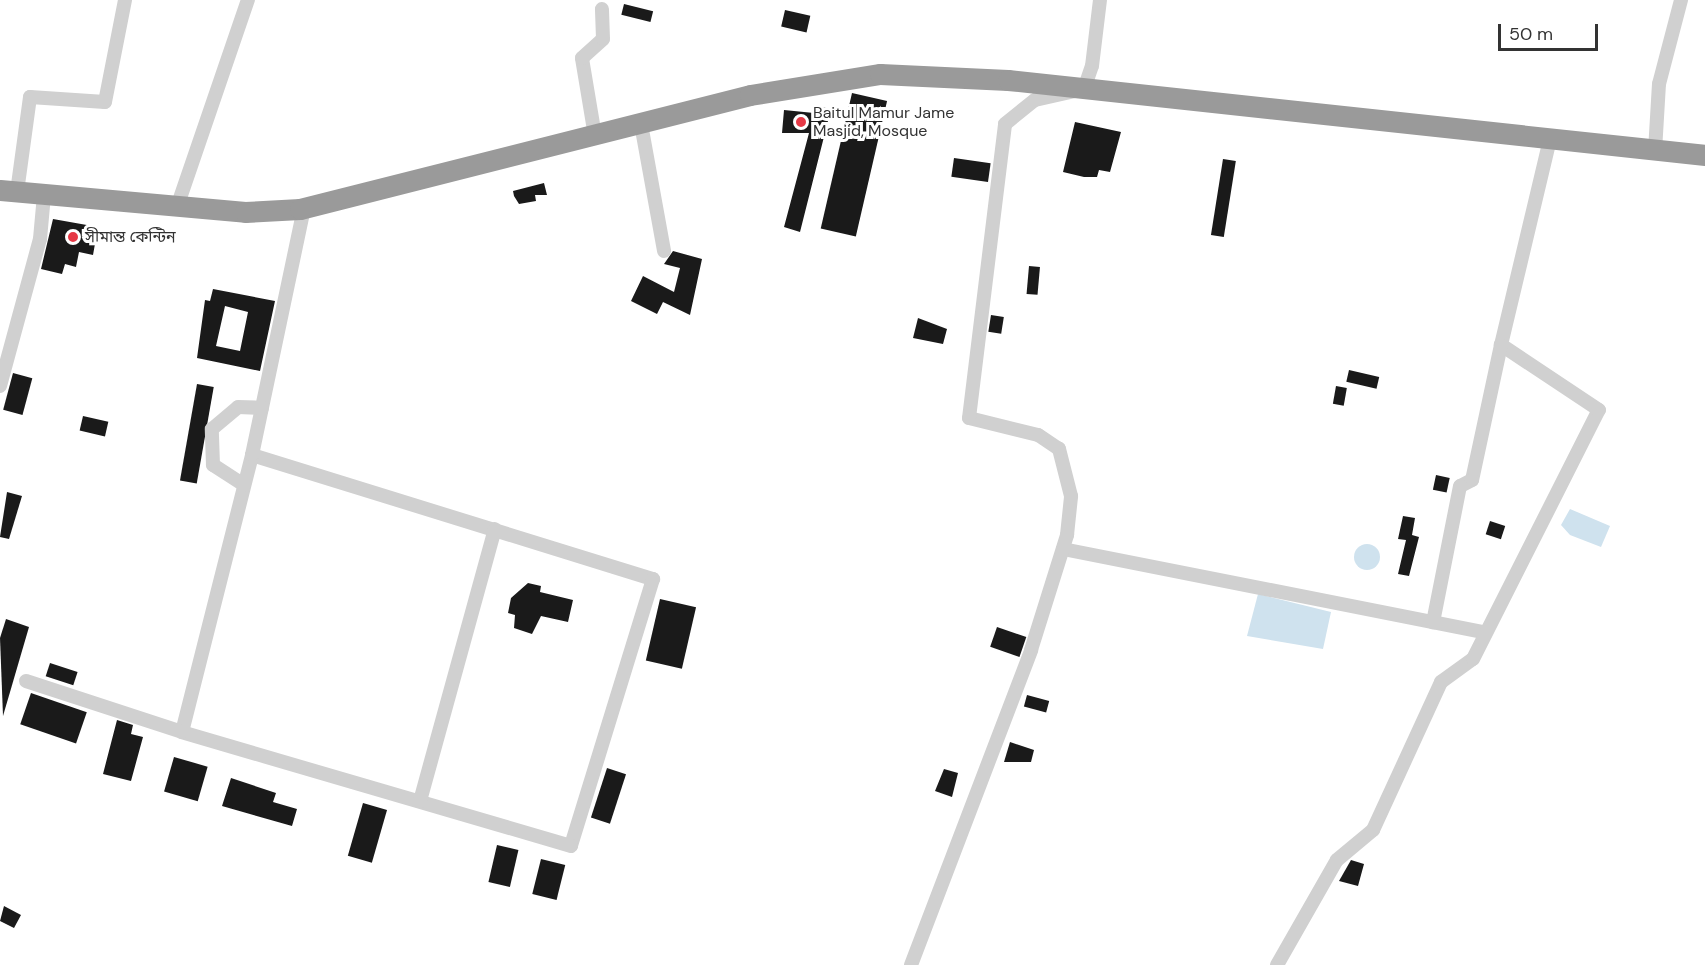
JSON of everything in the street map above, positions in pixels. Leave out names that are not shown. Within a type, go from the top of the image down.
[{"type":"highway","points":[[9,191],[245,212],[304,208],[781,88],[870,75],[965,76],[1705,155]]},
{"type":"street","points":[[9,191],[30,97],[105,102],[125,0]]},
{"type":"street","points":[[177,207],[248,0]]},
{"type":"street","points":[[911,965],[1031,650],[1063,549],[1071,496],[1059,449],[1038,435],[969,418],[1005,124],[1035,100],[1084,89],[1092,66],[1100,0]]},
{"type":"street","points":[[1655,151],[1659,84],[1681,0]]},
{"type":"street","points":[[595,136],[582,58],[603,39],[602,9]]},
{"type":"street","points":[[641,124],[664,251]]},
{"type":"street","points":[[1433,622],[1460,486],[1472,480],[1550,140]]},
{"type":"street","points":[[0,386],[40,239],[44,195]]},
{"type":"street","points":[[182,732],[252,455],[304,208]]},
{"type":"street","points":[[1277,965],[1336,860],[1373,830],[1414,729],[1441,682],[1473,659],[1599,410],[1502,345]]},
{"type":"street","points":[[244,485],[213,465],[212,429],[238,407],[262,408]]},
{"type":"street","points":[[26,681],[182,732],[571,846],[653,579],[252,455]]},
{"type":"street","points":[[420,801],[495,529]]},
{"type":"street","points":[[1063,549],[1486,633]]},
{"type":"water","points":[[1570,509],[1610,526],[1601,547],[1570,535],[1561,525]]},
{"type":"water","points":[[1367,544],[1376,548],[1380,557],[1376,566],[1367,570],[1358,566],[1354,557],[1358,548]]},
{"type":"water","points":[[1258,594],[1331,612],[1323,649],[1247,636]]},
{"type":"building","points":[[624,4],[653,11],[650,22],[621,15]]},
{"type":"building","points":[[785,10],[810,16],[807,32],[781,27]]},
{"type":"building","points":[[852,93],[887,101],[856,237],[821,228]]},
{"type":"building","points":[[817,106],[831,109],[800,232],[784,227],[809,133],[782,133],[784,110],[814,113]]},
{"type":"building","points":[[1075,122],[1121,132],[1110,172],[1099,170],[1097,177],[1084,177],[1063,172]]},
{"type":"building","points":[[954,158],[991,163],[988,182],[951,177]]},
{"type":"building","points":[[1223,159],[1236,161],[1224,237],[1211,235]]},
{"type":"building","points":[[544,183],[547,195],[535,195],[536,201],[519,204],[514,196],[513,191]]},
{"type":"building","name":"সীমান্ত কেন্টিন","points":[[53,219],[98,227],[93,255],[79,252],[76,267],[65,264],[62,274],[41,269]]},
{"type":"building","points":[[673,251],[702,259],[690,315],[663,302],[657,314],[631,301],[643,276],[674,292],[680,268],[664,264]]},
{"type":"building","points":[[1029,266],[1040,267],[1038,295],[1027,294]]},
{"type":"building","points":[[213,289],[275,301],[260,371],[197,358],[205,300],[210,301]],"holes":[[[225,306],[248,312],[240,351],[216,346]]]},
{"type":"building","points":[[991,315],[1004,317],[1001,334],[988,332]]},
{"type":"building","points":[[918,318],[947,329],[943,344],[913,338]]},
{"type":"building","points":[[1349,370],[1379,377],[1377,389],[1346,382]]},
{"type":"building","points":[[13,373],[32,378],[22,415],[3,410]]},
{"type":"building","points":[[197,384],[214,387],[197,483],[180,481]]},
{"type":"building","points":[[1336,386],[1347,388],[1344,406],[1333,404]]},
{"type":"building","points":[[83,416],[108,422],[105,436],[80,431]]},
{"type":"building","points":[[1436,475],[1450,478],[1447,493],[1433,490]]},
{"type":"building","points":[[7,492],[22,496],[9,539],[0,537]]},
{"type":"building","points":[[1403,516],[1415,518],[1412,535],[1419,537],[1409,576],[1398,574],[1406,540],[1398,539]]},
{"type":"building","points":[[1490,521],[1505,526],[1501,539],[1486,534]]},
{"type":"building","points":[[528,583],[541,586],[540,592],[573,600],[568,622],[541,616],[532,634],[514,628],[515,615],[508,613],[511,598]]},
{"type":"building","points":[[660,599],[696,607],[682,669],[646,660]]},
{"type":"building","points":[[6,619],[29,627],[3,716],[0,638]]},
{"type":"building","points":[[997,627],[1026,637],[1019,657],[990,647]]},
{"type":"building","points":[[50,663],[78,672],[73,685],[46,676]]},
{"type":"building","points":[[31,693],[87,712],[76,743],[20,724]]},
{"type":"building","points":[[1027,695],[1049,701],[1046,713],[1024,707]]},
{"type":"building","points":[[117,720],[133,725],[131,734],[143,737],[131,781],[103,774]]},
{"type":"building","points":[[1010,742],[1034,750],[1031,762],[1004,762]]},
{"type":"building","points":[[174,757],[208,767],[198,801],[164,792]]},
{"type":"building","points":[[607,768],[626,774],[610,824],[591,817]]},
{"type":"building","points":[[944,769],[958,773],[952,797],[935,791]]},
{"type":"building","points":[[231,778],[276,793],[273,802],[297,809],[292,826],[222,806]]},
{"type":"building","points":[[363,803],[387,810],[372,863],[348,856]]},
{"type":"building","points":[[497,845],[518,850],[510,887],[488,882]]},
{"type":"building","points":[[541,859],[565,865],[557,900],[532,894]]},
{"type":"building","points":[[1351,860],[1364,864],[1358,886],[1339,881]]},
{"type":"building","points":[[4,906],[21,915],[14,928],[0,921]]},
{"type":"place","name":"Baitul Mamur Jame Masjid, Mosque","points":[[801,122]]},
{"type":"place","name":"সীমান্ত কেন্টিন","points":[[73,237]]}]
